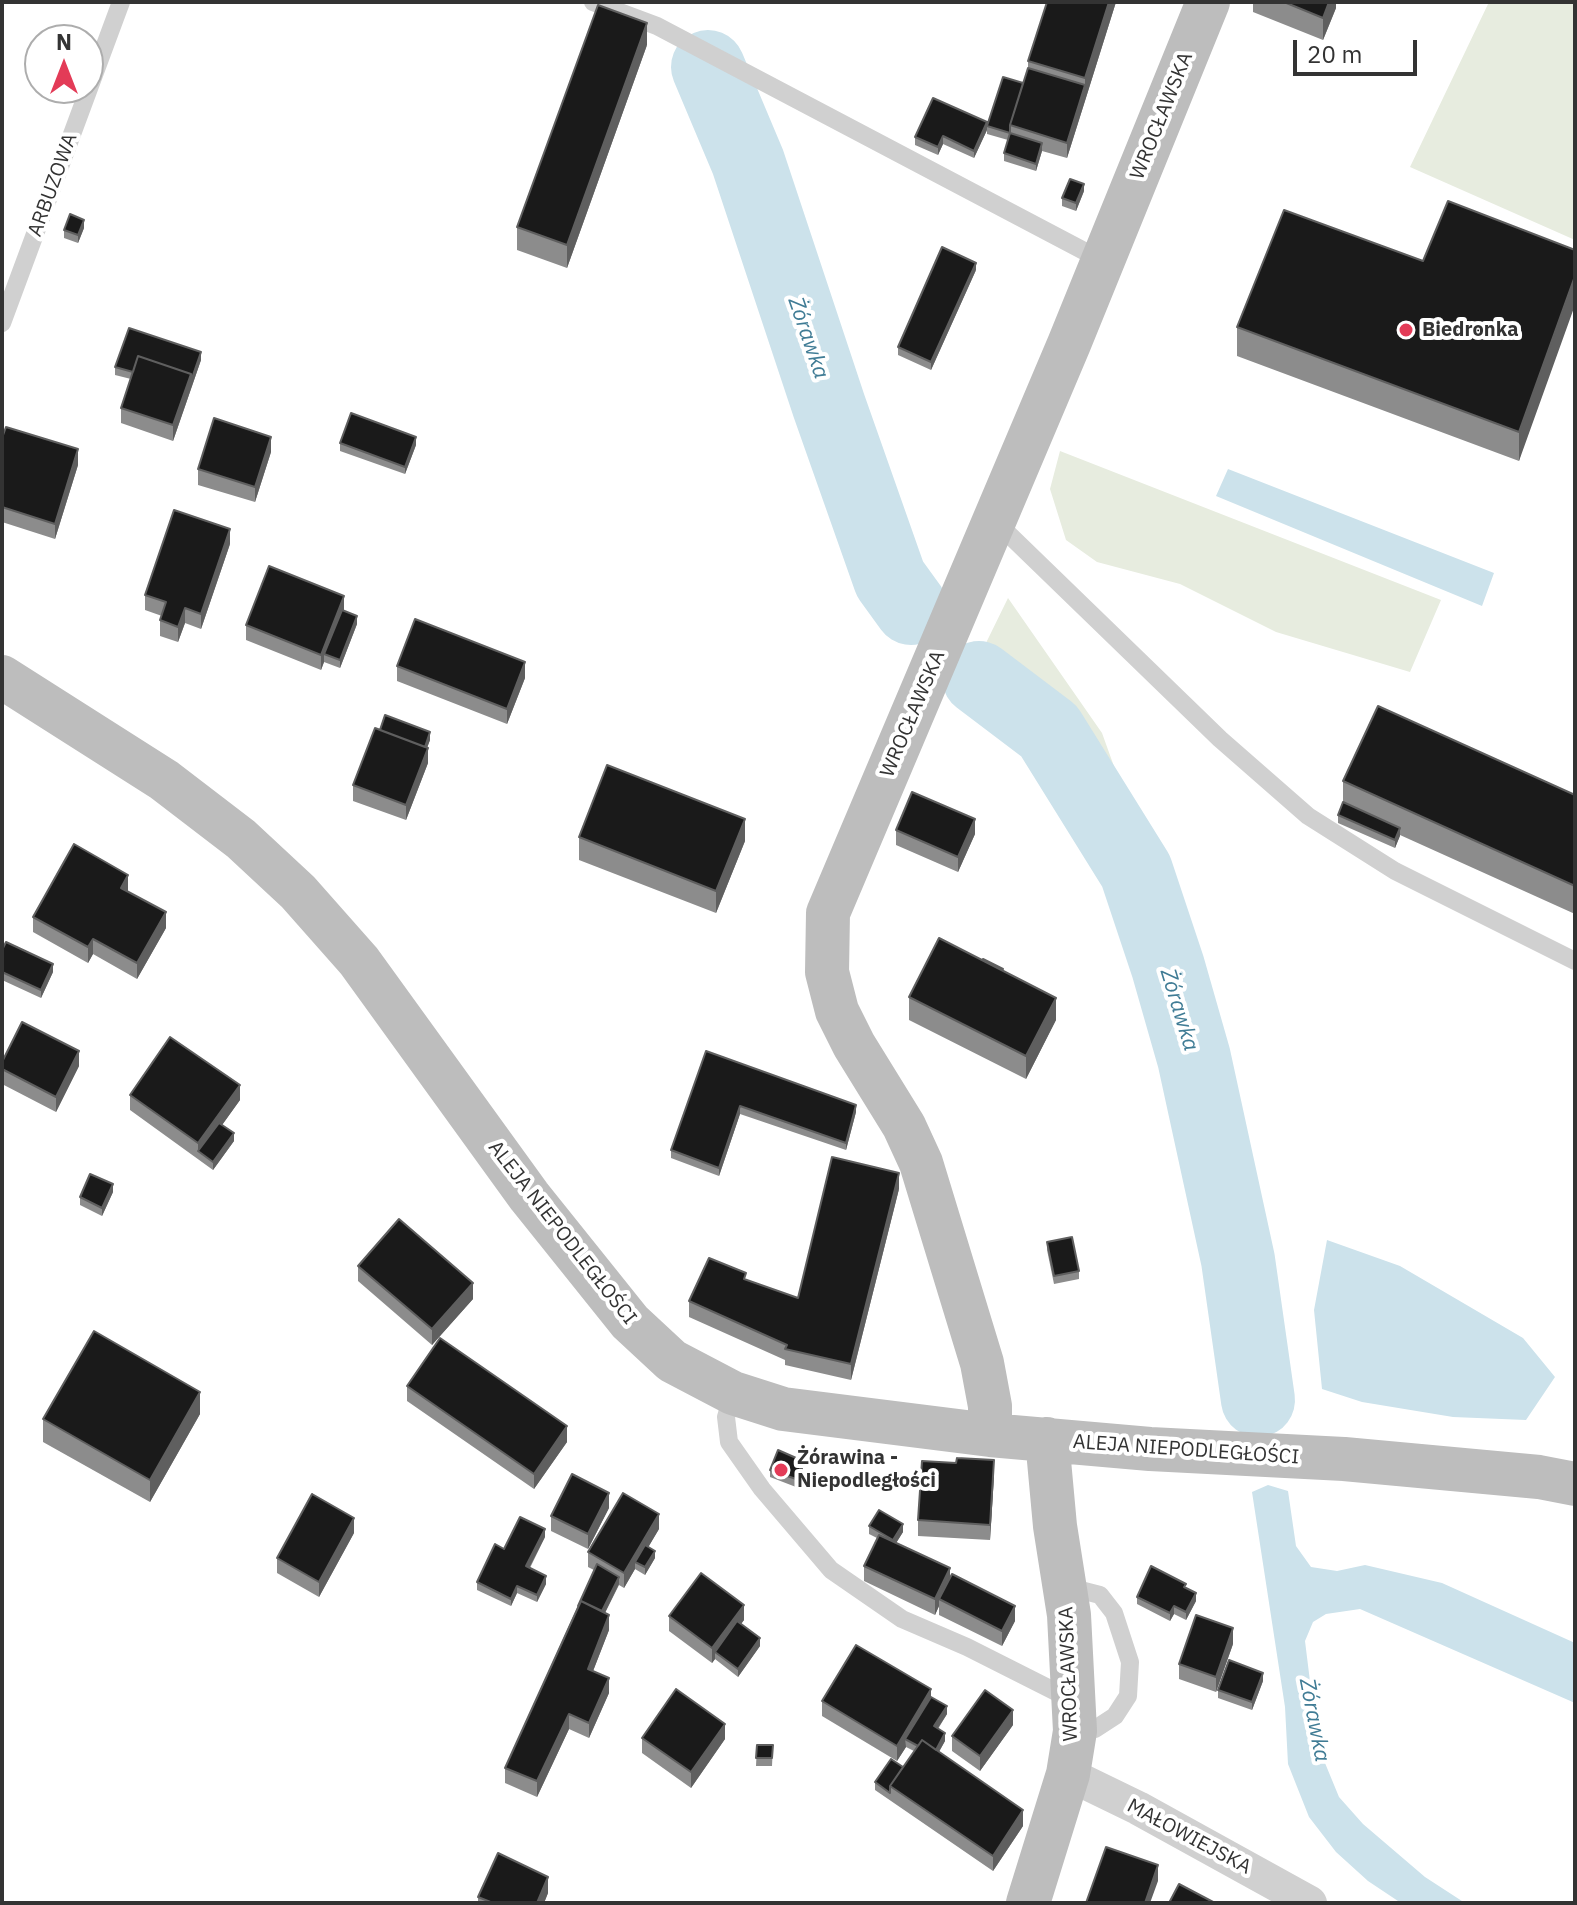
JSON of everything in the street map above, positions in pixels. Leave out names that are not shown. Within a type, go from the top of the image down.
[{"type":"street","name":"WROCŁAWSKA","points":[[990,1435],[990,1406],[982,1363],[921,1163],[904,1126],[854,1045],[837,1011],[827,972],[828,913],[1103,261],[1208,2]]},
{"type":"street","name":"ALEJA NIEPODLEGŁOŚCI","points":[[2,677],[164,780],[241,839],[298,892],[359,961],[529,1196],[630,1322],[672,1361],[733,1393],[783,1409],[990,1435],[1150,1449],[1344,1459],[1539,1477],[1575,1484]]},
{"type":"street","name":"WROCŁAWSKA","points":[[1028,1903],[1068,1774],[1074,1716],[1069,1615],[1055,1526],[1047,1439]]},
{"type":"street","name":"MAŁOWIEJSKA","points":[[1068,1774],[1138,1808],[1310,1903]]},
{"type":"lane","name":"ARBUZOWA","points":[[2,323],[121,2]]},
{"type":"lane","points":[[593,2],[657,26],[1103,261]]},
{"type":"lane","points":[[994,520],[1220,739],[1308,816],[1395,871],[1575,961]]},
{"type":"lane","points":[[733,1393],[726,1417],[729,1442],[762,1489],[831,1570],[902,1619],[967,1647],[1095,1729],[1115,1716],[1128,1696],[1130,1662],[1114,1613],[1100,1595],[1065,1586]]},
{"type":"shaded area","points":[[1489,2],[1575,2],[1575,240],[1410,167]]},
{"type":"shaded area","points":[[1060,451],[1441,600],[1410,672],[1276,632],[1180,584],[1097,562],[1066,540],[1050,489]]},
{"type":"shaded area","points":[[1008,598],[1102,733],[1134,822],[1217,1029],[1267,1235],[1252,1260],[1248,1254],[1201,1027],[1134,850],[1035,707],[986,643]]},
{"type":"water","points":[[1228,469],[1494,573],[1482,606],[1216,496]]},
{"type":"water","points":[[1327,1240],[1400,1266],[1523,1338],[1555,1377],[1526,1420],[1453,1417],[1362,1402],[1322,1389],[1314,1310]]},
{"type":"water","points":[[1268,1485],[1288,1491],[1296,1546],[1311,1567],[1337,1571],[1365,1565],[1442,1583],[1575,1643],[1575,1703],[1360,1609],[1326,1614],[1313,1622],[1305,1641],[1318,1746],[1339,1797],[1363,1824],[1425,1877],[1465,1903],[1401,1903],[1368,1881],[1336,1852],[1309,1817],[1288,1764],[1285,1707],[1252,1492]]},
{"type":"building","points":[[1047,2],[1109,2],[1085,78],[1028,61]]},
{"type":"building","points":[[1284,2],[1329,2],[1323,18]]},
{"type":"building","points":[[598,5],[647,23],[567,245],[517,227]]},
{"type":"building","points":[[1028,68],[1085,85],[1067,143],[1010,125]]},
{"type":"building","points":[[1003,77],[1023,83],[1010,133],[987,126]]},
{"type":"building","points":[[933,98],[987,122],[974,151],[943,136],[938,147],[915,137]]},
{"type":"building","points":[[1010,133],[1042,143],[1036,164],[1004,153]]},
{"type":"building","points":[[1070,179],[1084,184],[1076,203],[1062,198]]},
{"type":"building","name":"Biedronka","points":[[1448,201],[1575,250],[1575,276],[1519,432],[1237,327],[1284,210],[1423,261]]},
{"type":"building","points":[[70,214],[84,220],[78,235],[64,230]]},
{"type":"building","points":[[942,247],[976,263],[931,362],[898,347]]},
{"type":"building","points":[[129,328],[201,352],[191,381],[191,374],[138,356],[133,372],[115,367]]},
{"type":"building","points":[[138,356],[191,374],[173,425],[121,408]]},
{"type":"building","points":[[351,413],[416,437],[405,467],[340,443]]},
{"type":"building","points":[[214,418],[271,437],[255,487],[198,469]]},
{"type":"building","points":[[6,427],[78,449],[55,524],[2,507],[2,438]]},
{"type":"building","points":[[174,510],[230,529],[201,614],[185,608],[178,627],[160,620],[166,602],[145,595]]},
{"type":"building","points":[[269,566],[344,596],[321,655],[246,625]]},
{"type":"building","points":[[342,610],[357,616],[340,660],[324,654]]},
{"type":"building","points":[[415,619],[525,662],[507,709],[397,666]]},
{"type":"building","points":[[1378,706],[1575,795],[1575,886],[1343,781]]},
{"type":"building","points":[[385,715],[430,732],[425,747],[380,730]]},
{"type":"building","points":[[375,728],[428,748],[406,805],[353,785]]},
{"type":"building","points":[[607,765],[745,819],[716,891],[579,837]]},
{"type":"building","points":[[912,792],[975,819],[958,857],[896,830]]},
{"type":"building","points":[[1343,802],[1400,828],[1395,840],[1338,815]]},
{"type":"building","points":[[74,844],[128,875],[121,888],[166,912],[137,963],[93,939],[88,947],[33,917]]},
{"type":"building","points":[[939,938],[1056,998],[1026,1056],[909,997]]},
{"type":"building","points":[[6,942],[53,964],[41,990],[2,972],[2,950]]},
{"type":"building","points":[[22,1022],[79,1051],[56,1097],[2,1069],[2,1062]]},
{"type":"building","points":[[170,1037],[240,1085],[198,1143],[130,1095]]},
{"type":"building","points":[[706,1051],[856,1105],[846,1143],[740,1106],[719,1168],[671,1150]]},
{"type":"building","points":[[219,1123],[234,1133],[213,1162],[198,1151]]},
{"type":"building","points":[[832,1157],[899,1173],[851,1364],[785,1349],[787,1345],[689,1301],[709,1258],[746,1273],[744,1279],[798,1298]]},
{"type":"building","points":[[90,1174],[113,1184],[102,1208],[80,1197]]},
{"type":"building","points":[[399,1219],[473,1283],[432,1329],[358,1266]]},
{"type":"building","points":[[1072,1237],[1079,1271],[1054,1276],[1047,1242]]},
{"type":"building","points":[[94,1331],[200,1392],[150,1480],[43,1419]]},
{"type":"building","points":[[440,1338],[567,1426],[534,1474],[407,1386]]},
{"type":"building","points":[[778,1450],[803,1461],[796,1479],[770,1470]]},
{"type":"building","points":[[957,1458],[994,1460],[990,1525],[918,1520],[922,1461],[956,1463]]},
{"type":"building","points":[[572,1474],[609,1493],[588,1534],[551,1516]]},
{"type":"building","points":[[623,1493],[659,1514],[624,1573],[588,1552]]},
{"type":"building","points":[[312,1494],[354,1518],[319,1582],[277,1558]]},
{"type":"building","points":[[879,1510],[903,1524],[893,1540],[869,1526]]},
{"type":"building","points":[[520,1517],[545,1529],[526,1566],[546,1576],[537,1595],[517,1586],[511,1599],[477,1582],[495,1544],[504,1549]]},
{"type":"building","points":[[879,1535],[950,1568],[935,1599],[864,1566]]},
{"type":"building","points":[[645,1545],[655,1551],[645,1567],[635,1562]]},
{"type":"building","points":[[597,1564],[619,1577],[602,1611],[581,1601],[578,1606]]},
{"type":"building","points":[[1151,1566],[1186,1584],[1184,1587],[1196,1593],[1186,1612],[1174,1606],[1170,1613],[1137,1597]]},
{"type":"building","points":[[701,1573],[744,1605],[712,1648],[669,1616]]},
{"type":"building","points":[[952,1574],[1015,1606],[1002,1631],[939,1599]]},
{"type":"building","points":[[581,1601],[609,1615],[588,1669],[609,1678],[589,1723],[569,1714],[537,1781],[505,1768]]},
{"type":"building","points":[[1196,1615],[1233,1628],[1216,1677],[1179,1664]]},
{"type":"building","points":[[737,1621],[760,1638],[738,1669],[715,1652]]},
{"type":"building","points":[[856,1645],[931,1689],[897,1746],[822,1701]]},
{"type":"building","points":[[1229,1660],[1263,1673],[1252,1702],[1218,1690]]},
{"type":"building","points":[[676,1689],[725,1724],[691,1772],[642,1738]]},
{"type":"building","points":[[985,1690],[1013,1710],[980,1756],[952,1736]]},
{"type":"building","points":[[931,1697],[947,1706],[934,1726],[945,1733],[936,1750],[922,1740],[918,1746],[905,1739]]},
{"type":"building","points":[[922,1740],[1023,1810],[993,1856],[890,1786]]},
{"type":"building","points":[[757,1745],[773,1745],[772,1758],[756,1758]]},
{"type":"building","points":[[891,1759],[903,1767],[890,1786],[890,1793],[875,1782]]},
{"type":"building","points":[[1106,1847],[1158,1865],[1145,1903],[1086,1903]]},
{"type":"building","points":[[498,1853],[548,1877],[537,1903],[493,1903],[478,1897]]},
{"type":"building","points":[[1179,1884],[1215,1903],[1169,1903]]},
{"type":"waterway","name":"Żórawka","points":[[708,67],[748,162],[890,579],[911,608]]},
{"type":"waterway","name":"Żórawka","points":[[979,678],[1049,731],[1136,871],[1194,1058],[1238,1260],[1258,1400]]},
{"type":"place","name":"Biedronka","points":[[1406,330]]},
{"type":"place","name":"Żórawina - Niepodległości","points":[[781,1470]]}]
